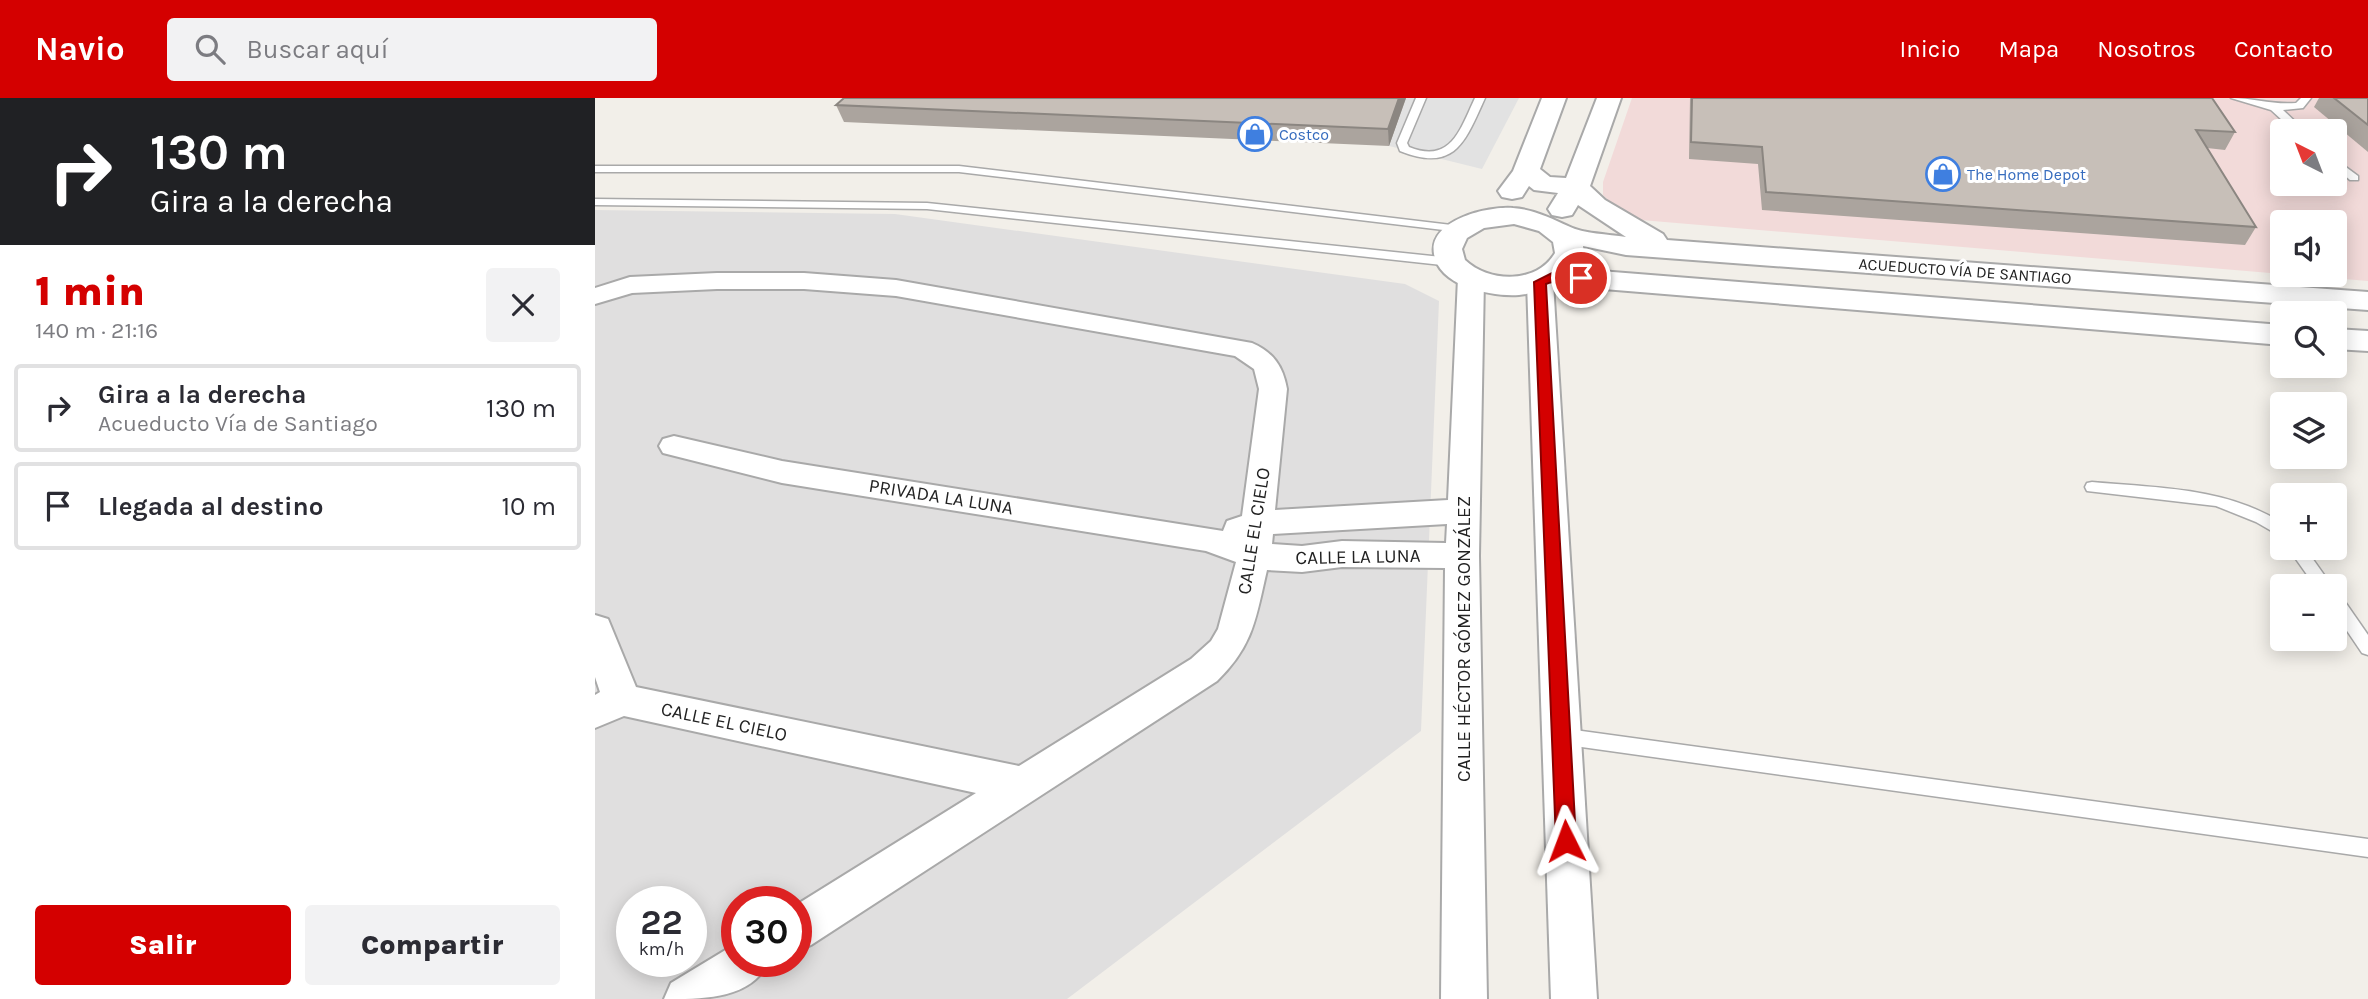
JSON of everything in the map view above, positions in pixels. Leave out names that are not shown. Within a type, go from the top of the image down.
[{"type":"street","points":[[1461,270],[1447,251],[1451,239],[1460,229],[1475,221],[1494,217],[1526,171],[1555,98]]},
{"type":"street","points":[[1574,999],[1560,736],[1547,279],[1566,267],[1571,256],[1571,245],[1557,230],[1609,98]]},
{"type":"street","points":[[1526,171],[1543,184],[1576,187],[1595,206],[1631,229],[1685,250]]},
{"type":"street","name":"ACUEDUCTO VÍA DE SANTIAGO","points":[[1494,217],[1534,219],[1557,230],[1626,246],[2368,301]]},
{"type":"street","name":"ACUEDUCTO VÍA DE SANTIAGO","points":[[1461,270],[1505,286],[1547,279],[2270,334]]},
{"type":"street","name":"CALLE HÉCTOR GÓMEZ GONZÁLEZ","points":[[1461,270],[1464,999]]},
{"type":"street","name":"CALLE EL CIELO","points":[[595,296],[630,285],[693,281],[804,281],[896,288],[1242,349],[1267,364],[1273,389],[1256,540],[1235,630],[1224,651],[1204,670],[1023,785],[609,706],[595,629]]},
{"type":"street","points":[[2347,340],[2368,341]]},
{"type":"street","name":"PRIVADA LA LUNA","points":[[674,446],[782,472],[1210,539],[1256,540]]},
{"type":"street","name":"CALLE LA LUNA","points":[[1256,540],[1342,518],[1463,511]]},
{"type":"street","points":[[1342,518],[1342,554]]},
{"type":"street","name":"CALLE LA LUNA","points":[[1256,540],[1302,559],[1342,554],[1462,556]]},
{"type":"street","points":[[812,919],[1023,785]]},
{"type":"street","points":[[687,999],[722,977]]},
{"type":"lane","points":[[1421,98],[1402,143],[1404,149],[1424,157],[1436,156],[1455,148],[1480,98]]},
{"type":"lane","points":[[2236,98],[2275,108],[2299,106],[2306,98]]},
{"type":"lane","points":[[2275,108],[2287,119]]},
{"type":"lane","points":[[595,169],[959,169],[1460,229]]},
{"type":"lane","points":[[2347,172],[2354,178]]},
{"type":"lane","points":[[595,202],[927,206],[1461,270]]},
{"type":"lane","points":[[2092,487],[2219,500],[2270,524]]},
{"type":"lane","points":[[2347,618],[2368,648]]},
{"type":"lane","points":[[1560,736],[2368,848]]},
{"type":"shaded area","points":[[1406,98],[1519,98],[1482,169],[1389,146]]},
{"type":"shaded area","points":[[1632,98],[2368,98],[2368,281],[2347,279],[2347,210],[2270,210],[2270,273],[1641,220],[1617,209],[1603,195],[1603,182]]},
{"type":"shaded area","points":[[595,210],[895,214],[1405,284],[1439,301],[1421,731],[1067,999],[595,999]]},
{"type":"building","points":[[844,98],[1399,98],[1388,129],[836,105]]},
{"type":"building","name":"The Home Depot","points":[[1692,98],[2212,98],[2235,132],[2196,130],[2256,227],[1766,192],[1762,147],[1691,142]]},
{"type":"building","points":[[2334,98],[2368,98],[2368,125]]},
{"type":"place","name":"Costco","points":[[1255,134]]},
{"type":"place","name":"The Home Depot","points":[[1943,174]]},
{"type":"route","points":[[1566,841],[1540,282],[1554,276],[1581,278]]}]
